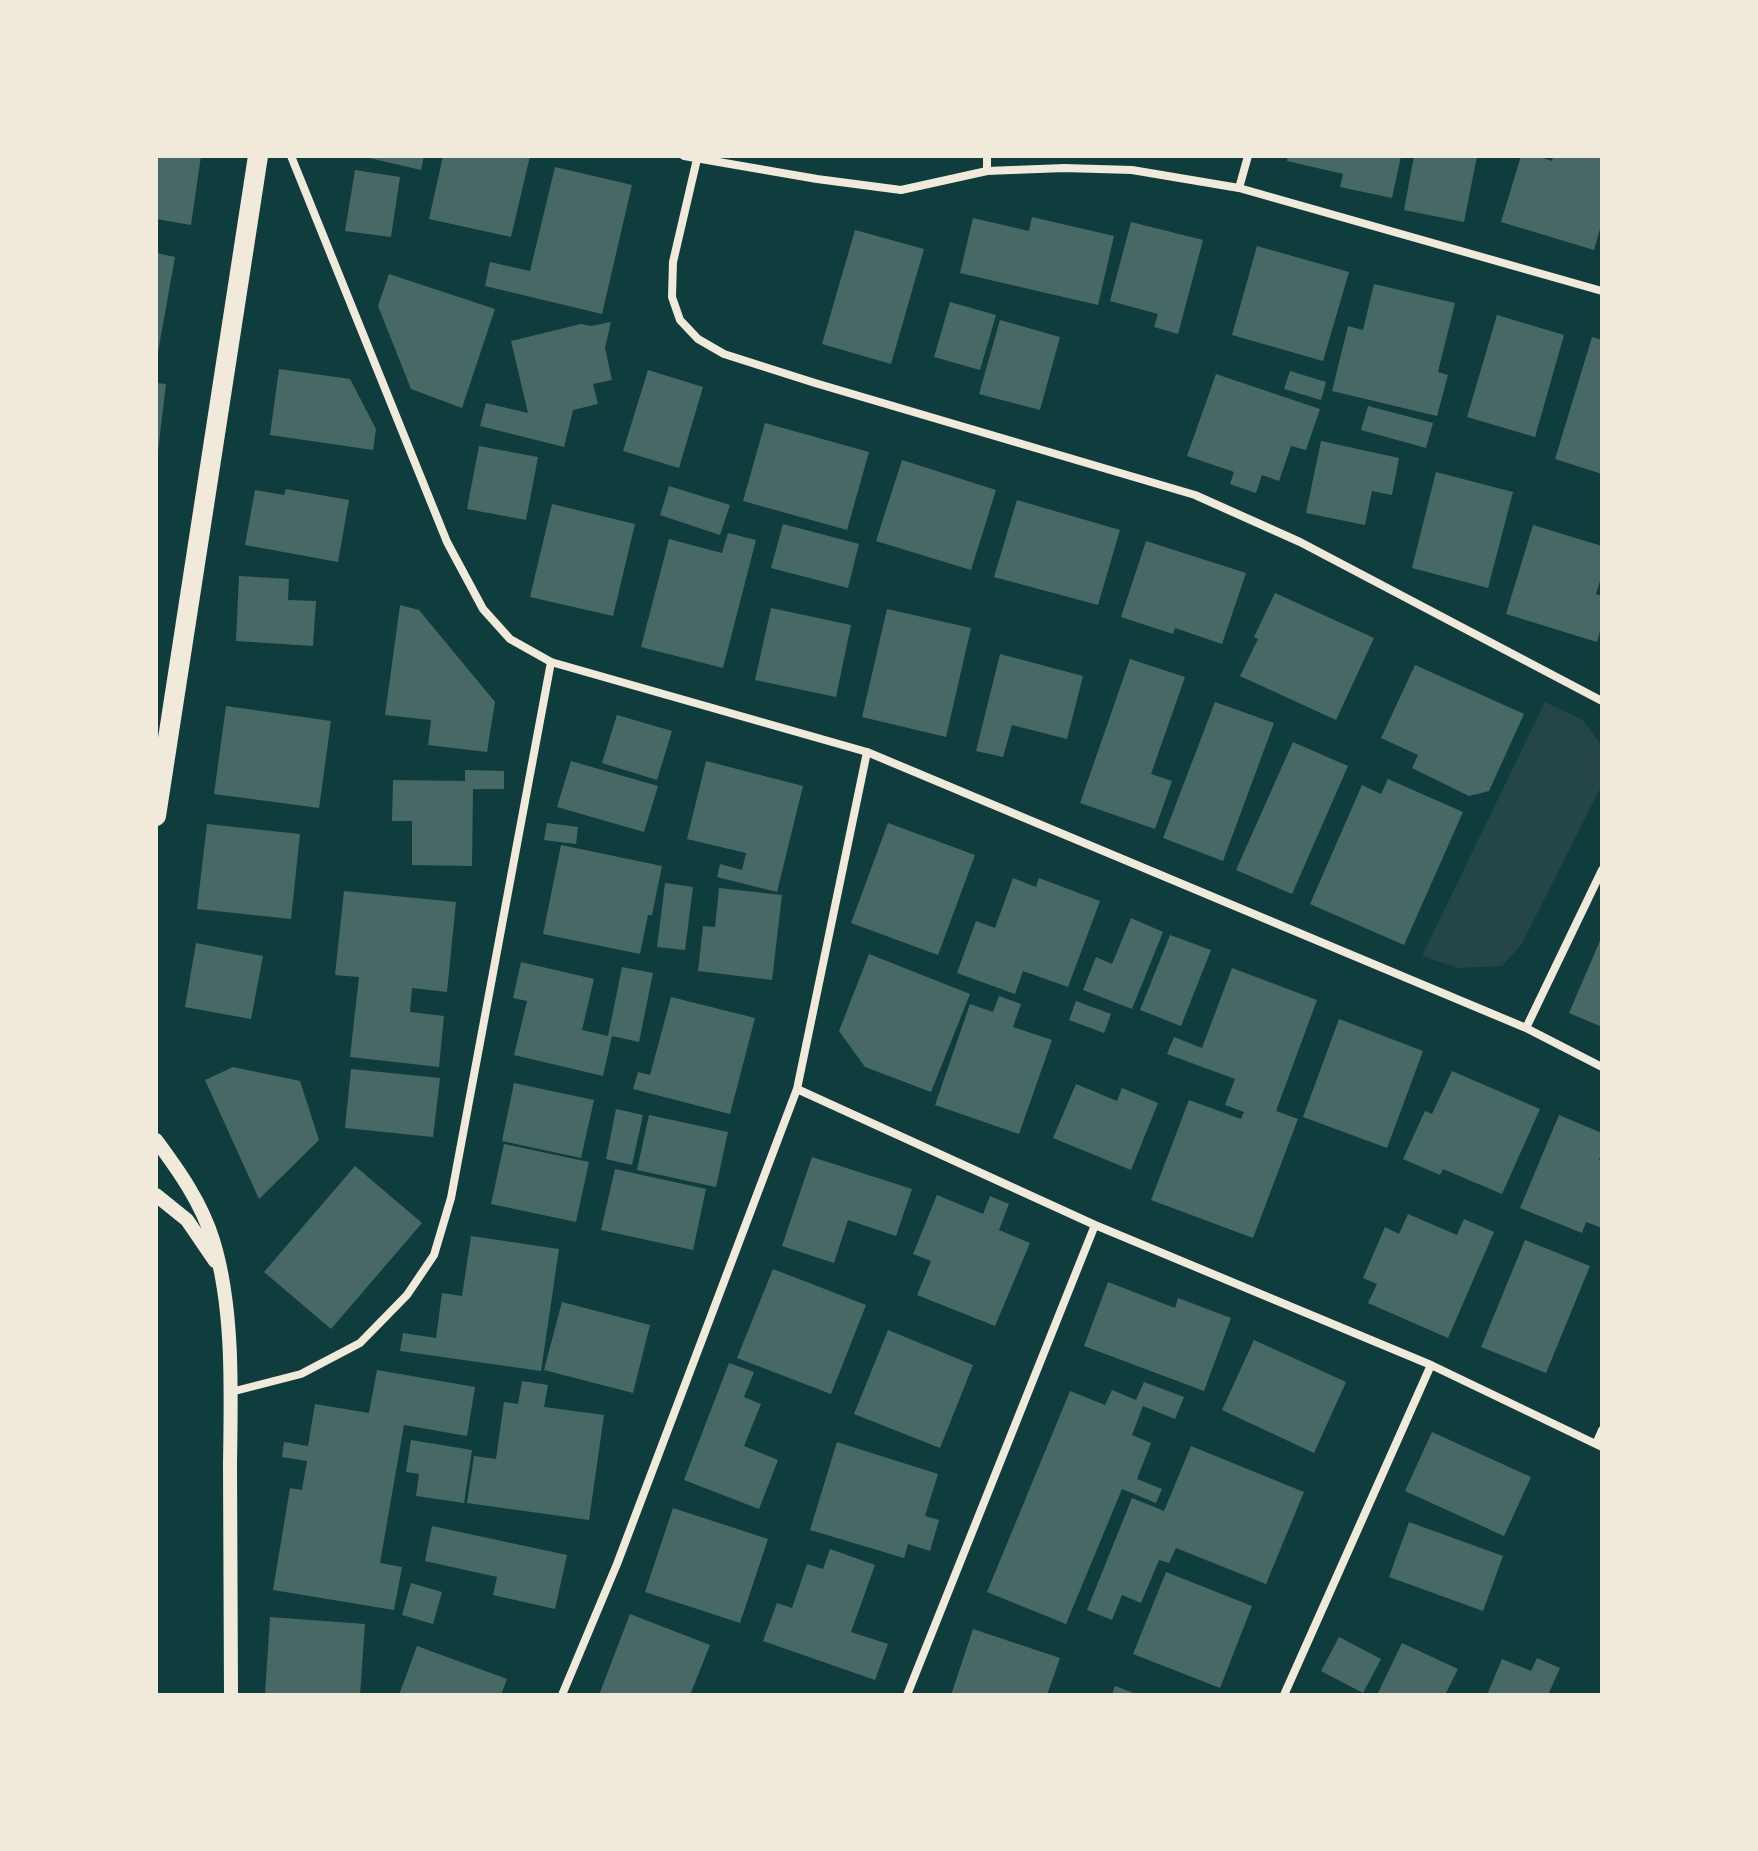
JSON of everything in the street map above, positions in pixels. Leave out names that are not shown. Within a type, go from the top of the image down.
[{"type":"main road","points":[[156,816],[160,761],[258,156]]},
{"type":"street","points":[[291,156],[447,542],[483,609],[510,639],[551,662],[867,752],[1526,1028],[1602,1067]]},
{"type":"street","points":[[684,156],[901,190],[987,171],[1064,168],[1132,170],[1239,188],[1602,291]]},
{"type":"street","points":[[987,156],[987,171]]},
{"type":"street","points":[[1239,188],[1248,156]]},
{"type":"street","points":[[697,159],[673,262],[672,297],[680,320],[698,339],[724,354],[815,383],[1195,495],[1300,542],[1602,701]]},
{"type":"street","points":[[231,1392],[301,1374],[360,1343],[407,1295],[434,1255],[451,1198],[551,662]]},
{"type":"street","points":[[562,1695],[617,1564],[797,1089],[867,752]]},
{"type":"street","points":[[1526,1028],[1602,870]]},
{"type":"street","points":[[797,1089],[1095,1225],[1431,1365],[1599,1446],[1602,1430]]},
{"type":"street","points":[[156,1140],[202,1210],[222,1272],[231,1392],[231,1695]]},
{"type":"street","points":[[156,1195],[187,1220],[222,1272]]},
{"type":"street","points":[[156,1206],[179,1213]]},
{"type":"street","points":[[907,1695],[1095,1225]]},
{"type":"street","points":[[1284,1695],[1431,1365]]},
{"type":"shaded area","points":[[1545,702],[1583,720],[1601,745],[1602,785],[1521,945],[1502,966],[1458,968],[1422,956]]},
{"type":"building","points":[[156,156],[201,156],[191,225],[156,219]]},
{"type":"building","points":[[361,156],[424,156],[421,170]]},
{"type":"building","points":[[443,156],[530,156],[511,237],[429,219]]},
{"type":"building","points":[[1288,156],[1401,156],[1392,198],[1340,187],[1343,174],[1287,161]]},
{"type":"building","points":[[1414,156],[1477,156],[1464,222],[1404,210]]},
{"type":"building","points":[[1521,156],[1537,156],[1552,161],[1553,156],[1602,156],[1602,229],[1594,250],[1501,222]]},
{"type":"building","points":[[555,167],[632,185],[602,314],[485,286],[490,262],[530,271]]},
{"type":"building","points":[[355,170],[400,177],[391,237],[345,231]]},
{"type":"building","points":[[1032,217],[1114,236],[1098,305],[960,273],[973,218],[1029,231]]},
{"type":"building","points":[[1131,222],[1203,240],[1178,334],[1154,327],[1158,314],[1110,301]]},
{"type":"building","points":[[855,230],[924,249],[891,364],[822,344]]},
{"type":"building","points":[[1257,246],[1349,272],[1323,361],[1232,335]]},
{"type":"building","points":[[156,253],[175,257],[158,352],[156,352]]},
{"type":"building","points":[[389,274],[495,309],[462,408],[411,389],[378,306]]},
{"type":"building","points":[[1374,284],[1455,303],[1438,372],[1448,375],[1437,416],[1332,391],[1348,326],[1363,330]]},
{"type":"building","points":[[950,302],[996,315],[980,370],[934,357]]},
{"type":"building","points":[[1497,315],[1564,335],[1535,437],[1467,417]]},
{"type":"building","points":[[1000,320],[1060,337],[1040,410],[979,394]]},
{"type":"building","points":[[611,322],[605,348],[612,380],[593,384],[598,404],[573,410],[564,447],[480,426],[486,403],[528,413],[511,341],[581,324],[591,326]]},
{"type":"building","points":[[1592,337],[1602,340],[1602,474],[1555,459]]},
{"type":"building","points":[[279,369],[350,379],[376,429],[373,450],[270,435]]},
{"type":"building","points":[[648,370],[703,387],[679,468],[623,451]]},
{"type":"building","points":[[1290,371],[1326,382],[1321,400],[1284,389]]},
{"type":"building","points":[[1216,374],[1320,409],[1306,450],[1291,446],[1279,481],[1262,475],[1256,493],[1230,484],[1234,472],[1187,456]]},
{"type":"building","points":[[156,383],[166,384],[158,451],[156,451]]},
{"type":"building","points":[[1368,406],[1433,423],[1426,448],[1361,430]]},
{"type":"building","points":[[765,423],[869,452],[847,530],[743,501]]},
{"type":"building","points":[[1321,441],[1399,458],[1392,495],[1372,491],[1365,525],[1306,513]]},
{"type":"building","points":[[479,446],[538,457],[526,520],[467,509]]},
{"type":"building","points":[[902,460],[996,490],[971,570],[876,541]]},
{"type":"building","points":[[1436,472],[1513,492],[1488,588],[1412,568]]},
{"type":"building","points":[[669,486],[730,505],[720,535],[660,515]]},
{"type":"building","points":[[286,489],[349,500],[338,562],[245,545],[255,490],[284,495]]},
{"type":"building","points":[[1017,500],[1120,530],[1098,605],[994,577]]},
{"type":"building","points":[[552,504],[635,524],[613,616],[530,597]]},
{"type":"building","points":[[783,524],[859,544],[848,588],[771,568]]},
{"type":"building","points":[[1533,525],[1602,546],[1602,574],[1596,594],[1602,596],[1602,624],[1597,642],[1506,614]]},
{"type":"building","points":[[728,533],[756,540],[723,668],[641,647],[669,539],[722,553]]},
{"type":"building","points":[[1146,541],[1246,573],[1222,644],[1175,628],[1173,634],[1121,617]]},
{"type":"building","points":[[239,576],[289,579],[288,600],[316,601],[313,646],[236,641]]},
{"type":"building","points":[[1275,593],[1374,638],[1336,720],[1240,676]]},
{"type":"building","points":[[400,605],[419,610],[495,702],[487,752],[428,745],[431,720],[385,715]]},
{"type":"building","points":[[771,608],[851,625],[836,697],[755,680]]},
{"type":"building","points":[[887,609],[971,628],[946,737],[862,717]]},
{"type":"building","points":[[1000,654],[1083,676],[1067,739],[1012,725],[1003,757],[976,751]]},
{"type":"building","points":[[1130,659],[1185,677],[1151,774],[1172,781],[1155,829],[1080,803]]},
{"type":"building","points":[[1415,665],[1524,714],[1489,791],[1469,796],[1412,768],[1418,755],[1381,738]]},
{"type":"building","points":[[1215,702],[1274,723],[1223,861],[1163,838]]},
{"type":"building","points":[[226,706],[331,721],[319,808],[214,794]]},
{"type":"building","points":[[617,715],[672,731],[657,780],[602,763]]},
{"type":"building","points":[[1293,742],[1348,766],[1292,894],[1236,870]]},
{"type":"building","points":[[571,761],[658,786],[644,832],[557,807]]},
{"type":"building","points":[[706,761],[803,786],[777,892],[717,877],[720,864],[742,870],[746,853],[687,839]]},
{"type":"building","points":[[465,770],[504,771],[504,789],[473,789],[472,866],[412,865],[412,821],[392,821],[393,780],[465,781]]},
{"type":"building","points":[[1388,779],[1463,812],[1404,945],[1310,904],[1362,785],[1381,794]]},
{"type":"building","points":[[547,823],[578,827],[576,844],[544,840]]},
{"type":"building","points":[[888,823],[975,855],[938,955],[851,923]]},
{"type":"building","points":[[207,824],[300,834],[291,919],[197,909]]},
{"type":"building","points":[[561,845],[662,866],[640,954],[543,934]]},
{"type":"building","points":[[1013,878],[1036,887],[1039,878],[1100,901],[1068,987],[1023,971],[1015,994],[957,973],[976,921],[995,928]]},
{"type":"building","points":[[665,883],[693,887],[685,950],[657,947]]},
{"type":"building","points":[[719,888],[782,895],[772,980],[698,971],[703,926],[715,927]]},
{"type":"building","points":[[344,891],[456,902],[447,992],[412,988],[410,1012],[444,1016],[439,1067],[350,1057],[359,977],[335,975]]},
{"type":"building","points":[[1131,918],[1163,932],[1132,1009],[1083,990],[1096,957],[1112,964]]},
{"type":"building","points":[[1170,935],[1211,950],[1181,1026],[1140,1010]]},
{"type":"building","points":[[1602,936],[1602,1027],[1569,1013]]},
{"type":"building","points":[[196,943],[263,956],[251,1019],[185,1007]]},
{"type":"building","points":[[869,954],[970,994],[931,1092],[865,1067],[839,1031]]},
{"type":"building","points":[[521,962],[594,979],[582,1030],[608,1036],[622,967],[653,973],[639,1042],[612,1036],[603,1076],[514,1055],[527,1001],[513,998]]},
{"type":"building","points":[[1232,968],[1317,1000],[1276,1111],[1298,1119],[1253,1238],[1151,1200],[1189,1100],[1241,1119],[1244,1112],[1225,1105],[1235,1079],[1167,1054],[1174,1037],[1202,1048]]},
{"type":"building","points":[[999,996],[1021,1004],[1013,1027],[1052,1040],[1019,1134],[935,1105],[970,1004],[993,1012]]},
{"type":"building","points":[[671,997],[755,1018],[730,1114],[633,1089],[638,1072],[650,1075]]},
{"type":"building","points":[[1076,1001],[1111,1014],[1104,1033],[1069,1020]]},
{"type":"building","points":[[1339,1019],[1423,1051],[1387,1148],[1303,1117]]},
{"type":"building","points":[[233,1067],[300,1081],[319,1140],[259,1199],[205,1080]]},
{"type":"building","points":[[351,1069],[440,1078],[433,1137],[345,1128]]},
{"type":"building","points":[[1452,1071],[1540,1109],[1502,1194],[1443,1169],[1440,1175],[1403,1159],[1425,1111],[1432,1114]]},
{"type":"building","points":[[514,1083],[594,1100],[581,1158],[502,1141]]},
{"type":"building","points":[[1076,1084],[1117,1101],[1122,1088],[1158,1103],[1131,1170],[1053,1138]]},
{"type":"building","points":[[616,1109],[643,1115],[632,1165],[606,1159]]},
{"type":"building","points":[[649,1115],[728,1132],[716,1187],[637,1170]]},
{"type":"building","points":[[1559,1115],[1602,1133],[1599,1160],[1602,1162],[1602,1228],[1586,1222],[1582,1233],[1520,1208]]},
{"type":"building","points":[[504,1144],[589,1162],[576,1222],[491,1204]]},
{"type":"building","points":[[812,1157],[912,1189],[896,1236],[848,1220],[834,1263],[782,1246]]},
{"type":"building","points":[[355,1166],[422,1223],[331,1329],[264,1272]]},
{"type":"building","points":[[615,1169],[706,1189],[693,1250],[601,1230]]},
{"type":"building","points":[[937,1195],[983,1214],[990,1196],[1009,1204],[999,1230],[1030,1243],[995,1326],[917,1295],[931,1261],[913,1254]]},
{"type":"building","points":[[1408,1214],[1457,1235],[1464,1219],[1494,1232],[1448,1338],[1368,1303],[1377,1284],[1363,1278],[1385,1227],[1399,1234]]},
{"type":"building","points":[[471,1236],[559,1249],[541,1371],[400,1351],[403,1333],[436,1338],[442,1293],[462,1296]]},
{"type":"building","points":[[1525,1240],[1590,1266],[1546,1373],[1481,1347]]},
{"type":"building","points":[[773,1269],[866,1305],[831,1394],[737,1358]]},
{"type":"building","points":[[1108,1282],[1175,1308],[1178,1298],[1231,1318],[1204,1391],[1084,1346]]},
{"type":"building","points":[[562,1302],[650,1325],[633,1393],[544,1370]]},
{"type":"building","points":[[888,1330],[973,1365],[940,1448],[854,1414]]},
{"type":"building","points":[[1254,1340],[1346,1382],[1314,1453],[1222,1410]]},
{"type":"building","points":[[729,1363],[754,1372],[744,1397],[761,1404],[744,1446],[778,1460],[759,1509],[684,1480]]},
{"type":"building","points":[[377,1370],[475,1387],[467,1436],[404,1425],[380,1563],[402,1567],[394,1610],[273,1590],[290,1488],[302,1490],[307,1461],[282,1457],[284,1442],[308,1446],[315,1404],[369,1413]]},
{"type":"building","points":[[522,1381],[548,1385],[544,1407],[604,1415],[589,1520],[467,1503],[474,1456],[496,1459],[504,1402],[518,1404]]},
{"type":"building","points":[[1144,1382],[1184,1397],[1175,1419],[1143,1406],[1132,1435],[1151,1443],[1137,1479],[1162,1489],[1156,1503],[1122,1489],[1066,1624],[987,1592],[1070,1391],[1105,1405],[1112,1390],[1136,1400]]},
{"type":"building","points":[[1432,1432],[1531,1477],[1504,1536],[1405,1491]]},
{"type":"building","points":[[411,1440],[472,1450],[464,1503],[416,1496],[419,1474],[406,1472]]},
{"type":"building","points":[[837,1442],[938,1474],[925,1516],[939,1520],[930,1551],[908,1544],[904,1558],[810,1530]]},
{"type":"building","points":[[1191,1446],[1304,1492],[1266,1584],[1176,1548],[1169,1563],[1159,1560],[1141,1603],[1122,1595],[1112,1620],[1087,1610],[1132,1498],[1164,1511]]},
{"type":"building","points":[[673,1508],[768,1539],[740,1623],[645,1592]]},
{"type":"building","points":[[1409,1522],[1503,1556],[1483,1611],[1389,1577]]},
{"type":"building","points":[[432,1526],[567,1555],[555,1609],[493,1595],[497,1577],[425,1561]]},
{"type":"building","points":[[830,1549],[875,1565],[851,1632],[888,1644],[875,1680],[763,1641],[777,1603],[792,1608],[807,1564],[823,1569]]},
{"type":"building","points":[[1166,1572],[1252,1606],[1220,1688],[1133,1654]]},
{"type":"building","points":[[411,1583],[442,1592],[433,1624],[402,1615]]},
{"type":"building","points":[[630,1614],[710,1645],[690,1695],[599,1695]]},
{"type":"building","points":[[270,1617],[365,1624],[360,1695],[265,1695]]},
{"type":"building","points":[[973,1629],[1060,1658],[1047,1695],[951,1695]]},
{"type":"building","points":[[1339,1637],[1381,1659],[1363,1693],[1321,1671]]},
{"type":"building","points":[[1402,1643],[1458,1669],[1445,1695],[1377,1695]]},
{"type":"building","points":[[417,1646],[507,1679],[501,1695],[399,1695]]},
{"type":"building","points":[[1537,1658],[1560,1668],[1548,1695],[1487,1695],[1502,1659],[1531,1671]]},
{"type":"building","points":[[1115,1686],[1139,1695],[1112,1695]]}]
